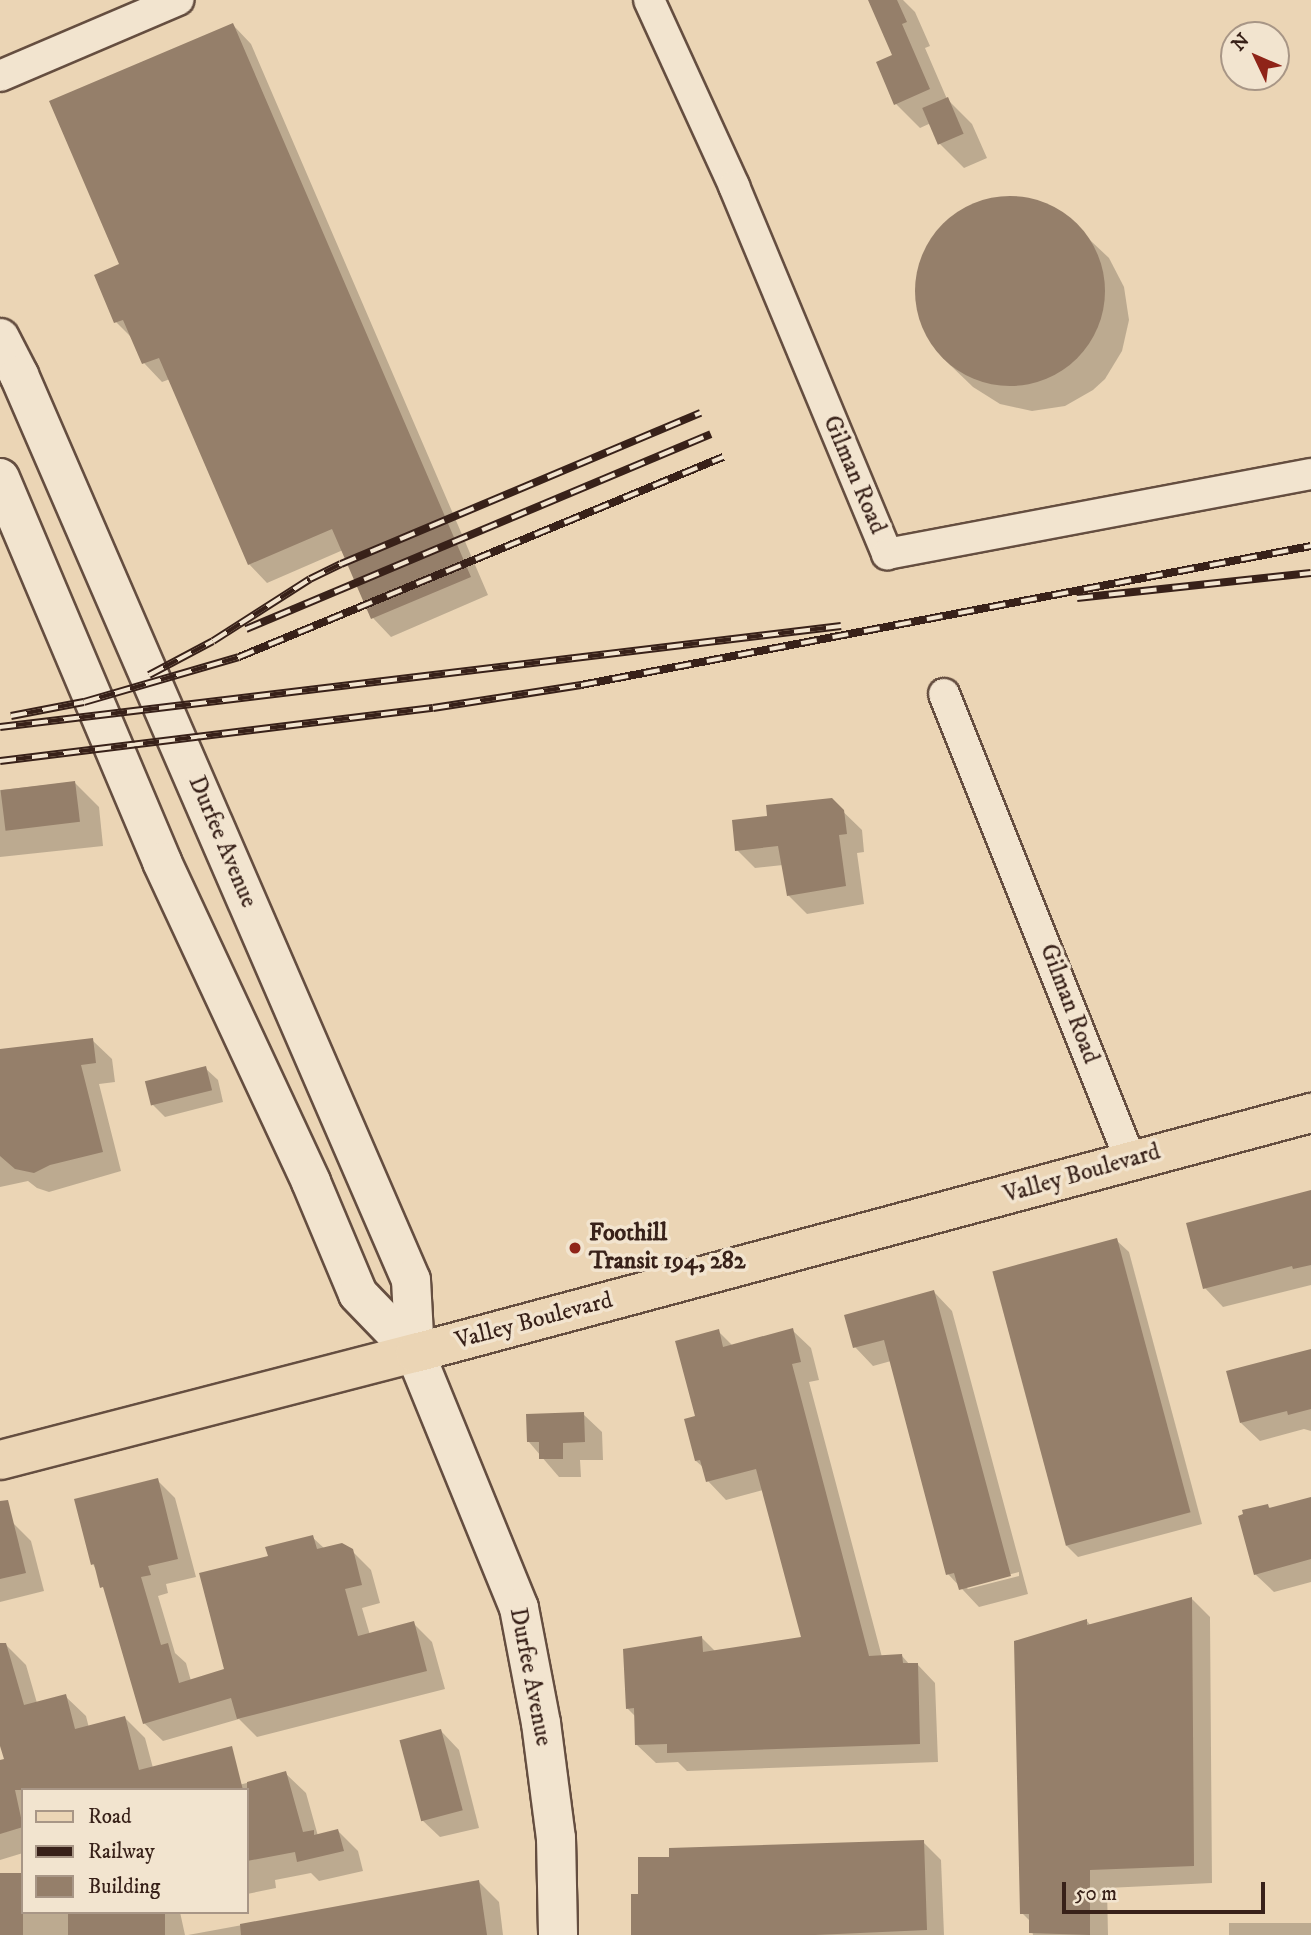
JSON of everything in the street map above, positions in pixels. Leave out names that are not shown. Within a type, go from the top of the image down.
[{"type":"main road","name":"Durfee Avenue","points":[[0,338],[19,375],[411,1280],[415,1353],[519,1608],[541,1723],[556,1838],[558,1935]]},
{"type":"main road","name":"Durfee Avenue","points":[[0,478],[162,862],[311,1182],[358,1294],[415,1353]]},
{"type":"main road","name":"Valley Boulevard","points":[[0,1460],[415,1353],[952,1210],[1130,1159],[1311,1113]]},
{"type":"street","points":[[0,76],[178,0]]},
{"type":"street","name":"Gilman Road","points":[[649,0],[734,186],[887,554],[1311,474]]},
{"type":"street","name":"Gilman Road","points":[[944,694],[1130,1159]]},
{"type":"building","points":[[868,0],[897,0],[907,22],[902,24],[930,89],[894,105],[876,62],[892,55]]},
{"type":"building","points":[[233,23],[471,577],[371,619],[332,529],[248,565],[159,358],[142,364],[123,320],[114,323],[94,275],[119,264],[49,101]]},
{"type":"building","points":[[948,97],[964,134],[938,145],[922,108]]},
{"type":"building","points":[[1010,196],[1029,197],[1046,203],[1077,224],[1098,255],[1104,272],[1104,310],[1098,327],[1077,358],[1046,379],[1029,385],[1010,386],[991,385],[974,379],[943,358],[922,327],[916,310],[915,291],[916,272],[922,255],[943,224],[974,203],[991,197]]},
{"type":"building","points":[[75,781],[80,822],[6,831],[1,790]]},
{"type":"building","points":[[832,798],[844,810],[847,834],[839,835],[846,886],[787,896],[778,846],[735,851],[732,820],[767,816],[766,805]]},
{"type":"building","points":[[93,1038],[96,1063],[81,1065],[103,1152],[50,1165],[34,1173],[15,1169],[0,1156],[0,1049]]},
{"type":"building","points":[[206,1066],[212,1090],[151,1105],[145,1081]]},
{"type":"building","points":[[1311,1190],[1311,1265],[1293,1269],[1292,1266],[1203,1289],[1186,1223]]},
{"type":"building","points":[[1117,1238],[1191,1512],[1066,1546],[992,1271]]},
{"type":"building","points":[[934,1290],[1011,1576],[959,1590],[954,1573],[946,1575],[884,1340],[853,1348],[844,1315]]},
{"type":"building","points":[[793,1328],[801,1362],[792,1364],[869,1656],[902,1654],[903,1663],[918,1663],[920,1744],[667,1753],[667,1744],[635,1745],[634,1708],[626,1709],[623,1649],[702,1636],[703,1652],[801,1637],[756,1469],[706,1482],[700,1460],[695,1461],[684,1419],[695,1416],[675,1341],[719,1329],[723,1347]]},
{"type":"building","points":[[1311,1349],[1311,1409],[1288,1415],[1287,1411],[1240,1423],[1226,1371]]},
{"type":"building","points":[[584,1412],[585,1442],[563,1443],[563,1459],[539,1459],[539,1442],[527,1442],[526,1414]]},
{"type":"building","points":[[158,1478],[178,1559],[148,1566],[151,1575],[141,1577],[161,1645],[168,1643],[179,1683],[224,1669],[199,1573],[268,1556],[265,1547],[313,1535],[317,1549],[342,1543],[353,1549],[362,1585],[345,1589],[358,1636],[414,1621],[427,1671],[237,1719],[231,1698],[143,1724],[103,1587],[100,1588],[94,1564],[91,1565],[74,1499]]},
{"type":"building","points":[[1311,1497],[1311,1559],[1254,1575],[1238,1516],[1243,1514],[1242,1510],[1268,1504],[1269,1508]]},
{"type":"building","points":[[8,1500],[26,1573],[0,1579],[0,1501]]},
{"type":"building","points":[[1192,1597],[1194,1866],[1090,1870],[1090,1935],[1029,1933],[1029,1914],[1020,1914],[1014,1641],[1087,1619],[1087,1625]]},
{"type":"building","points":[[0,1643],[6,1643],[24,1705],[66,1694],[75,1729],[125,1716],[139,1770],[232,1746],[242,1788],[21,1788],[15,1790],[21,1828],[0,1834],[0,1760],[4,1759],[0,1746]]},
{"type":"building","points":[[441,1729],[463,1810],[421,1821],[399,1740]]},
{"type":"building","points":[[286,1771],[303,1832],[314,1830],[314,1835],[338,1829],[344,1851],[297,1862],[295,1852],[248,1861],[247,1782]]},
{"type":"building","points":[[924,1840],[927,1930],[815,1935],[631,1935],[631,1894],[638,1894],[638,1857],[669,1857],[669,1848]]},
{"type":"building","points":[[0,1873],[21,1873],[23,1935],[0,1935]]},
{"type":"building","points":[[479,1880],[487,1935],[241,1935],[240,1924]]},
{"type":"building","points":[[68,1914],[165,1914],[165,1935],[68,1935]]},
{"type":"railway","points":[[149,675],[213,641],[310,579],[341,564],[701,413]]},
{"type":"railway","points":[[246,629],[711,434]]},
{"type":"railway","points":[[11,716],[84,702],[239,657],[723,457]]},
{"type":"railway","points":[[0,761],[433,708],[581,685],[1311,546]]},
{"type":"railway","points":[[1077,598],[1311,573]]},
{"type":"railway","points":[[0,727],[841,626]]},
{"type":"place","name":"Foothill Transit 194, 282","points":[[575,1248]]}]
